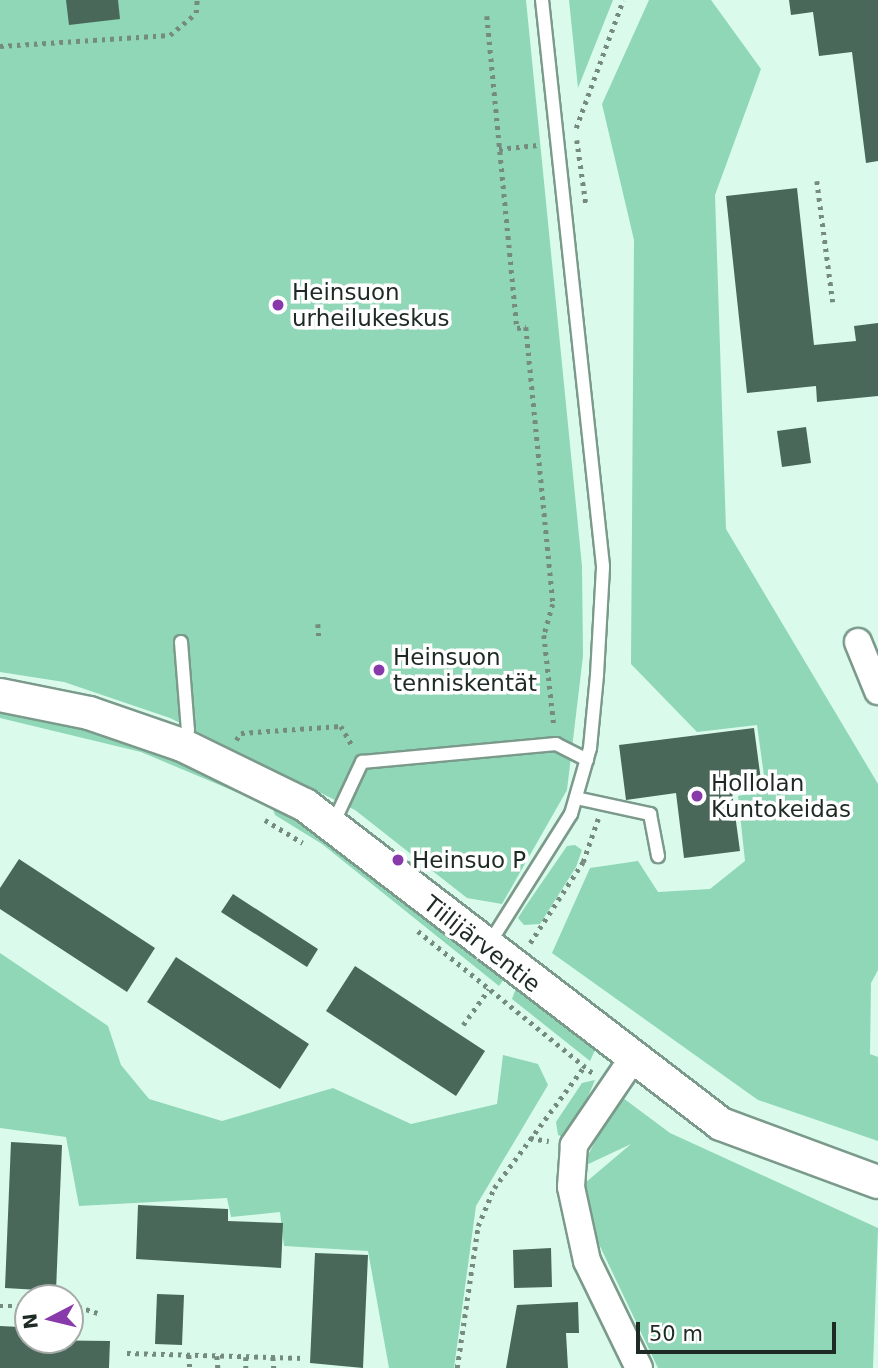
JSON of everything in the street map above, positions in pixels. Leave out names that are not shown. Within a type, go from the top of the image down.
[{"type":"street","points":[[858,642],[878,691]]},
{"type":"street","name":"Tiilijärventie","points":[[0,695],[89,713],[182,745],[223,763],[322,837],[487,947],[622,1071],[721,1124],[878,1182]]},
{"type":"street","points":[[622,1071],[574,1145],[572,1187],[587,1261],[639,1368]]},
{"type":"lane","points":[[487,947],[576,799],[587,760],[603,566],[541,0]]},
{"type":"lane","points":[[181,642],[188,730],[182,745]]},
{"type":"lane","points":[[322,837],[362,762],[556,744],[587,760]]},
{"type":"lane","points":[[576,799],[650,814],[658,856]]},
{"type":"path","points":[[0,46],[170,35],[196,13],[197,0]]},
{"type":"path","points":[[573,135],[623,0]]},
{"type":"path","points":[[487,16],[517,328],[526,327],[553,604],[544,635],[556,744]]},
{"type":"path","points":[[499,149],[532,145]]},
{"type":"path","points":[[817,181],[833,302]]},
{"type":"path","points":[[318,624],[319,638]]},
{"type":"path","points":[[223,763],[241,733],[341,726],[362,762]]},
{"type":"path","points":[[256,815],[322,837]]},
{"type":"path","points":[[415,929],[583,1068],[622,1071]]},
{"type":"path","points":[[463,1025],[489,989]]},
{"type":"path","points":[[457,1368],[478,1226],[494,1188],[583,1068]]},
{"type":"path","points":[[84,1308],[98,1313]]},
{"type":"path","points":[[127,1353],[304,1359]]},
{"type":"path","points":[[189,1355],[190,1368]]},
{"type":"path","points":[[217,1356],[218,1368]]},
{"type":"path","points":[[246,1357],[246,1368]]},
{"type":"path","points":[[274,1357],[274,1368]]},
{"type":"green space","name":"Heinsuon urheilukeskus","points":[[0,0],[526,0],[582,566],[583,656],[567,790],[502,904],[467,898],[355,810],[170,718],[64,682],[0,672]]},
{"type":"green space","points":[[569,0],[613,0],[578,88]]},
{"type":"green space","points":[[649,0],[711,0],[761,69],[715,195],[726,529],[878,784],[878,970],[871,983],[870,1054],[878,1057],[878,1141],[758,1100],[552,953],[590,868],[638,861],[658,892],[710,889],[745,861],[738,796],[766,790],[757,725],[697,732],[631,664],[634,240],[602,104]]},
{"type":"green space","points":[[0,708],[153,746],[240,787],[241,794],[141,752],[0,718]]},
{"type":"green space","points":[[272,806],[338,845],[504,979],[499,986],[322,844],[275,815]]},
{"type":"green space","points":[[575,845],[582,850],[576,867],[540,924],[524,925],[518,918],[525,907],[567,846]]},
{"type":"green space","points":[[0,953],[108,1026],[121,1065],[149,1099],[222,1121],[333,1088],[411,1124],[497,1104],[503,1055],[538,1064],[548,1085],[476,1206],[454,1368],[389,1368],[368,1251],[284,1246],[280,1212],[231,1217],[227,1198],[79,1206],[66,1137],[0,1128]]},
{"type":"green space","points":[[516,988],[595,1050],[590,1061],[512,999]]},
{"type":"green space","points":[[595,1080],[579,1118],[564,1137],[558,1135],[556,1122],[582,1083]]},
{"type":"green space","points":[[619,1095],[670,1133],[878,1228],[873,1368],[658,1368],[587,1219],[585,1183],[631,1144],[582,1167]]},
{"type":"building","points":[[66,0],[118,0],[120,19],[69,25]]},
{"type":"building","points":[[789,0],[878,0],[878,161],[866,163],[852,52],[819,56],[813,12],[791,15]]},
{"type":"building","points":[[797,188],[814,345],[856,341],[854,326],[878,323],[878,396],[817,402],[816,386],[747,393],[726,196]]},
{"type":"building","points":[[806,427],[811,463],[782,467],[777,431]]},
{"type":"building","points":[[754,728],[762,788],[732,792],[740,851],[684,858],[676,793],[626,800],[619,745]]},
{"type":"building","points":[[19,859],[155,948],[127,992],[0,909],[0,888]]},
{"type":"building","points":[[233,894],[318,949],[307,967],[221,912]]},
{"type":"building","points":[[176,957],[309,1044],[280,1089],[147,1002]]},
{"type":"building","points":[[355,966],[485,1051],[456,1096],[326,1011]]},
{"type":"building","points":[[11,1142],[62,1145],[56,1284],[14,1284],[14,1289],[5,1288]]},
{"type":"building","points":[[138,1205],[228,1209],[228,1221],[283,1223],[281,1268],[136,1259]]},
{"type":"building","points":[[551,1248],[552,1287],[514,1288],[513,1250]]},
{"type":"building","points":[[315,1253],[368,1255],[363,1368],[310,1363]]},
{"type":"building","points":[[157,1294],[184,1295],[182,1345],[155,1344]]},
{"type":"building","points":[[578,1302],[579,1333],[566,1333],[568,1368],[506,1368],[517,1305]]},
{"type":"building","points":[[0,1326],[14,1327],[14,1354],[84,1354],[84,1341],[110,1341],[109,1368],[0,1368]]},
{"type":"place","name":"Heinsuon urheilukeskus","points":[[278,305]]},
{"type":"place","name":"Heinsuon tenniskentät","points":[[379,670]]},
{"type":"place","name":"Hollolan Kuntokeidas","points":[[697,796]]},
{"type":"place","name":"Heinsuo P","points":[[398,860]]}]
